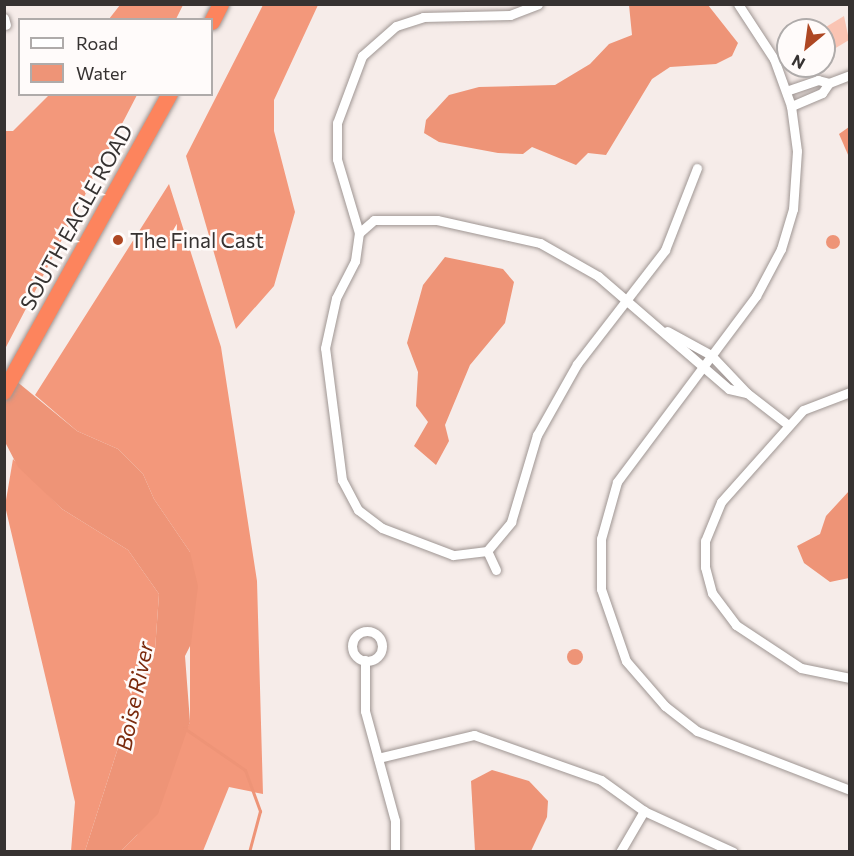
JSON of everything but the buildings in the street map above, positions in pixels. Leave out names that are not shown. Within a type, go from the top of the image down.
[{"type":"highway","points":[[213,20],[221,4]]},
{"type":"highway","name":"SOUTH EAGLE ROAD","points":[[4,393],[169,96]]},
{"type":"street","points":[[538,4],[510,15],[410,20],[383,34],[362,56],[340,108],[335,140],[359,233],[356,261],[336,298],[325,348],[348,495],[382,528],[453,555],[487,551],[507,529],[528,455],[565,383],[665,249],[697,168]]},
{"type":"street","points":[[738,4],[765,41],[791,106],[797,168],[786,233],[764,282],[626,465],[601,539],[601,589],[608,621],[626,661],[652,695],[697,731],[849,790]]},
{"type":"street","points":[[791,106],[822,93],[829,83],[849,75]]},
{"type":"street","points":[[786,90],[818,80],[829,83]]},
{"type":"street","points":[[359,233],[374,220],[395,219],[498,230],[560,252],[667,331],[701,368],[729,388],[747,393]]},
{"type":"street","points":[[667,331],[711,355],[747,393],[788,424]]},
{"type":"street","points":[[849,392],[823,398],[788,424],[711,520],[705,541],[708,581],[719,606],[747,634],[814,673],[849,678]]},
{"type":"street","points":[[487,551],[496,570]]},
{"type":"street","points":[[364,660],[364,702],[395,821],[395,852]]},
{"type":"street","points":[[378,758],[474,735],[594,777],[644,811],[733,852]]},
{"type":"street","points":[[620,852],[644,811]]},
{"type":"shaded area","points":[[120,4],[183,5],[176,18],[110,18]]},
{"type":"shaded area","points":[[263,5],[318,5],[274,100],[274,131],[295,212],[274,286],[236,329],[186,156]]},
{"type":"shaded area","points":[[844,16],[849,40],[836,48],[836,21]]},
{"type":"shaded area","points":[[48,96],[136,96],[5,349],[5,131],[13,131]]},
{"type":"shaded area","points":[[169,184],[221,347],[257,581],[263,794],[229,787],[203,851],[121,851],[137,835],[190,722],[190,552],[154,499],[143,474],[118,449],[77,431],[35,395]]},
{"type":"shaded area","points":[[13,459],[62,509],[128,550],[159,594],[155,650],[145,663],[135,714],[125,726],[85,851],[71,851],[75,802],[5,506]]},
{"type":"water","points":[[629,5],[708,5],[738,43],[732,56],[716,64],[670,67],[652,79],[606,155],[588,153],[576,165],[532,147],[523,154],[498,153],[439,142],[424,133],[426,120],[449,95],[479,87],[555,85],[590,64],[609,44],[632,35]]},
{"type":"water","points":[[849,127],[849,157],[839,134]]},
{"type":"water","points":[[830,235],[836,235],[840,242],[836,249],[830,249],[826,245],[826,239]]},
{"type":"water","points":[[445,257],[503,269],[514,282],[505,323],[470,365],[445,425],[449,441],[436,465],[414,446],[428,422],[416,406],[418,372],[407,343],[423,285]]},
{"type":"water","points":[[4,371],[77,431],[118,449],[143,474],[154,499],[190,552],[198,586],[191,644],[185,656],[190,722],[158,814],[121,851],[85,851],[125,726],[135,714],[136,677],[155,650],[159,594],[128,550],[62,509],[18,467],[5,442]]},
{"type":"water","points":[[849,491],[849,578],[830,582],[804,563],[797,546],[820,534],[826,516]]},
{"type":"water","points":[[575,649],[583,657],[575,665],[567,657]]},
{"type":"water","points":[[492,770],[529,781],[548,801],[547,817],[531,851],[475,851],[471,781]]},
{"type":"waterway","points":[[184,728],[245,770],[260,811],[249,852]]},
{"type":"place","name":"The Final Cast","points":[[118,240]]},
{"type":"water label","name":"Boise River","points":[[134,696]]}]
